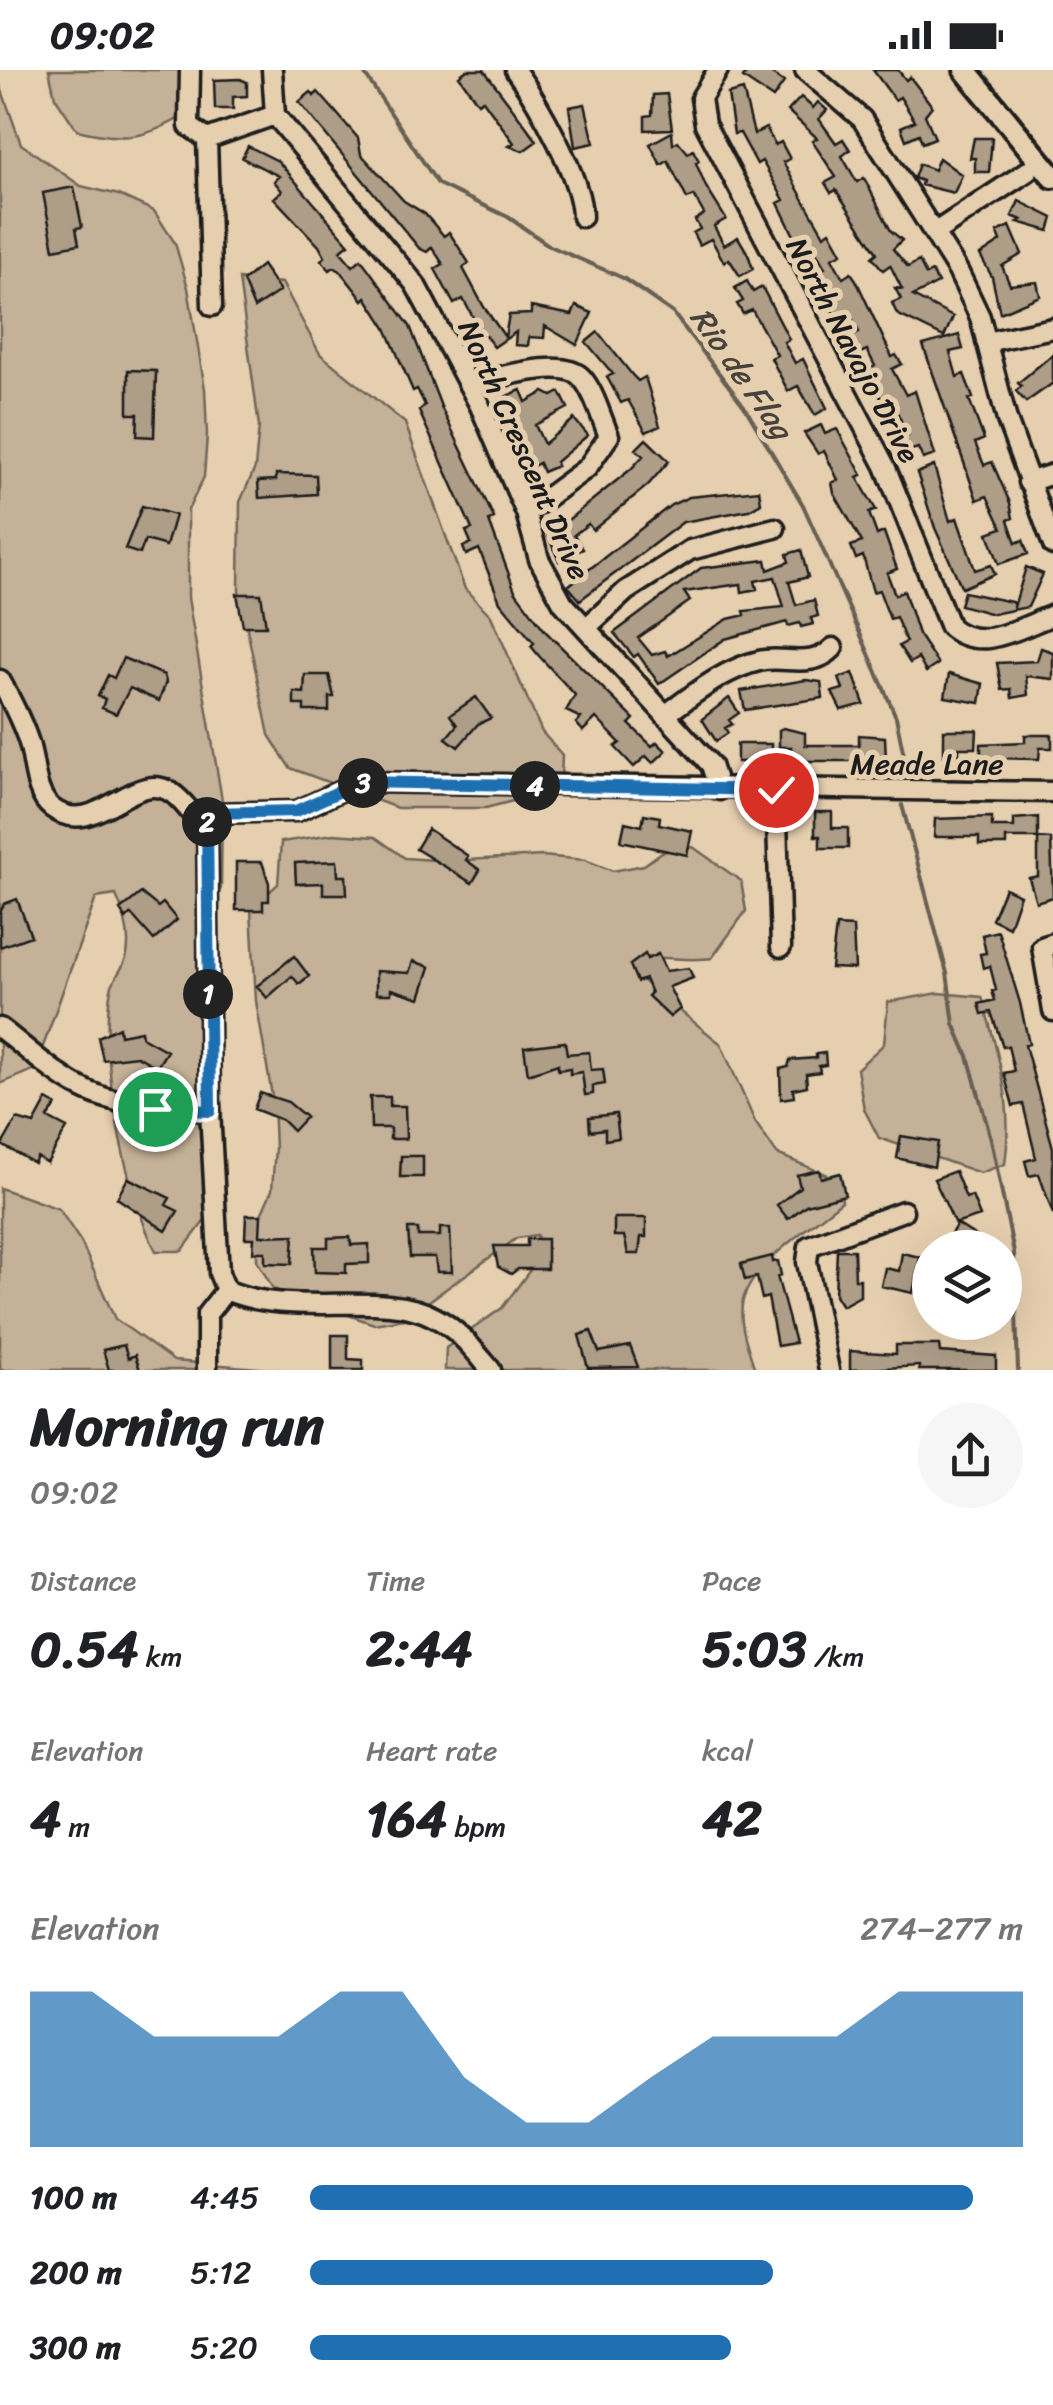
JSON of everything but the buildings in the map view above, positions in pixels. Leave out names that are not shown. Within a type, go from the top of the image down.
[{"type":"main road","points":[[966,70],[1053,177]]},
{"type":"street","points":[[190,70],[190,126],[207,140],[212,306]]},
{"type":"street","points":[[207,140],[275,116],[272,70]]},
{"type":"street","points":[[516,70],[550,122],[580,196],[582,217]]},
{"type":"street","name":"North Navajo Drive","points":[[718,70],[702,98],[704,124],[885,466],[950,627],[964,639],[982,641],[1053,615]]},
{"type":"street","points":[[804,70],[862,119],[958,271],[980,317],[1028,482],[1053,546]]},
{"type":"street","name":"North Crescent Drive","points":[[275,116],[415,284],[468,384],[526,513],[539,559],[563,603],[711,765],[719,790]]},
{"type":"street","points":[[934,233],[1028,171]]},
{"type":"street","points":[[986,342],[1053,328]]},
{"type":"street","points":[[468,384],[563,366],[581,376],[609,436],[586,468],[526,513]]},
{"type":"street","points":[[1028,482],[1053,474]]},
{"type":"street","points":[[587,628],[626,591],[690,550],[775,528]]},
{"type":"street","points":[[665,716],[732,671],[762,660],[792,663],[824,657],[833,648]]},
{"type":"street","points":[[0,680],[26,735],[44,798],[52,808],[69,815],[98,812],[115,806],[131,791],[160,787],[173,793],[207,834],[210,1111],[218,1273],[226,1290],[273,1305],[395,1306],[430,1314],[456,1330],[491,1370]]},
{"type":"street","name":"Meade Lane","points":[[207,834],[207,813],[296,811],[360,782],[1053,792]]},
{"type":"street","points":[[776,790],[781,947]]},
{"type":"street","points":[[1053,943],[1042,947],[1053,1011]]},
{"type":"street","points":[[0,1028],[72,1083],[104,1099],[155,1109],[210,1111]]},
{"type":"street","points":[[829,1370],[807,1262],[809,1246],[903,1210]]},
{"type":"street","points":[[206,1370],[207,1314],[226,1290]]},
{"type":"shaded area","points":[[49,70],[199,70],[199,74],[190,112],[148,133],[123,137],[77,130],[55,97]]},
{"type":"shaded area","points":[[0,85],[21,144],[81,186],[119,195],[154,211],[175,243],[188,288],[205,389],[204,477],[188,510],[188,598],[222,800],[221,888],[205,922],[205,1010],[222,1110],[221,1199],[182,1251],[156,1251],[134,1195],[117,1123],[108,1017],[111,989],[126,959],[128,939],[116,895],[96,898],[35,1069],[0,1084]]},
{"type":"shaded area","points":[[239,279],[282,283],[320,354],[405,423],[465,589],[491,616],[542,732],[562,755],[561,781],[532,796],[486,808],[397,808],[290,768],[269,735],[239,590],[240,502],[255,468],[259,426]]},
{"type":"shaded area","points":[[333,834],[375,837],[405,858],[448,861],[542,856],[585,860],[613,871],[644,865],[662,852],[693,847],[741,881],[746,911],[712,958],[639,959],[642,980],[721,1044],[755,1122],[777,1154],[839,1180],[842,1201],[786,1245],[749,1286],[742,1317],[755,1370],[445,1370],[446,1348],[502,1308],[541,1255],[537,1235],[517,1238],[404,1319],[374,1324],[273,1289],[257,1260],[257,1224],[272,1190],[275,1148],[273,1102],[256,1001],[251,909],[278,884],[281,842]]},
{"type":"shaded area","points":[[939,993],[982,997],[999,1059],[1006,1100],[1005,1164],[980,1173],[879,1138],[864,1109],[857,1069],[884,1044],[888,1002]]},
{"type":"shaded area","points":[[0,1188],[59,1209],[81,1242],[115,1319],[174,1361],[283,1370],[0,1370]]},
{"type":"waterway","name":"Rio de Flag","points":[[362,70],[438,184],[508,217],[550,246],[623,278],[673,313],[744,406],[803,505],[896,717],[904,756],[901,777]]},
{"type":"waterway","name":"Rio de Flag","points":[[902,805],[947,973],[954,1024],[968,1056],[991,1139],[1014,1253],[1018,1370]]},
{"type":"route","points":[[155,1109],[210,1111],[207,813],[296,811],[360,782],[776,790]]}]
